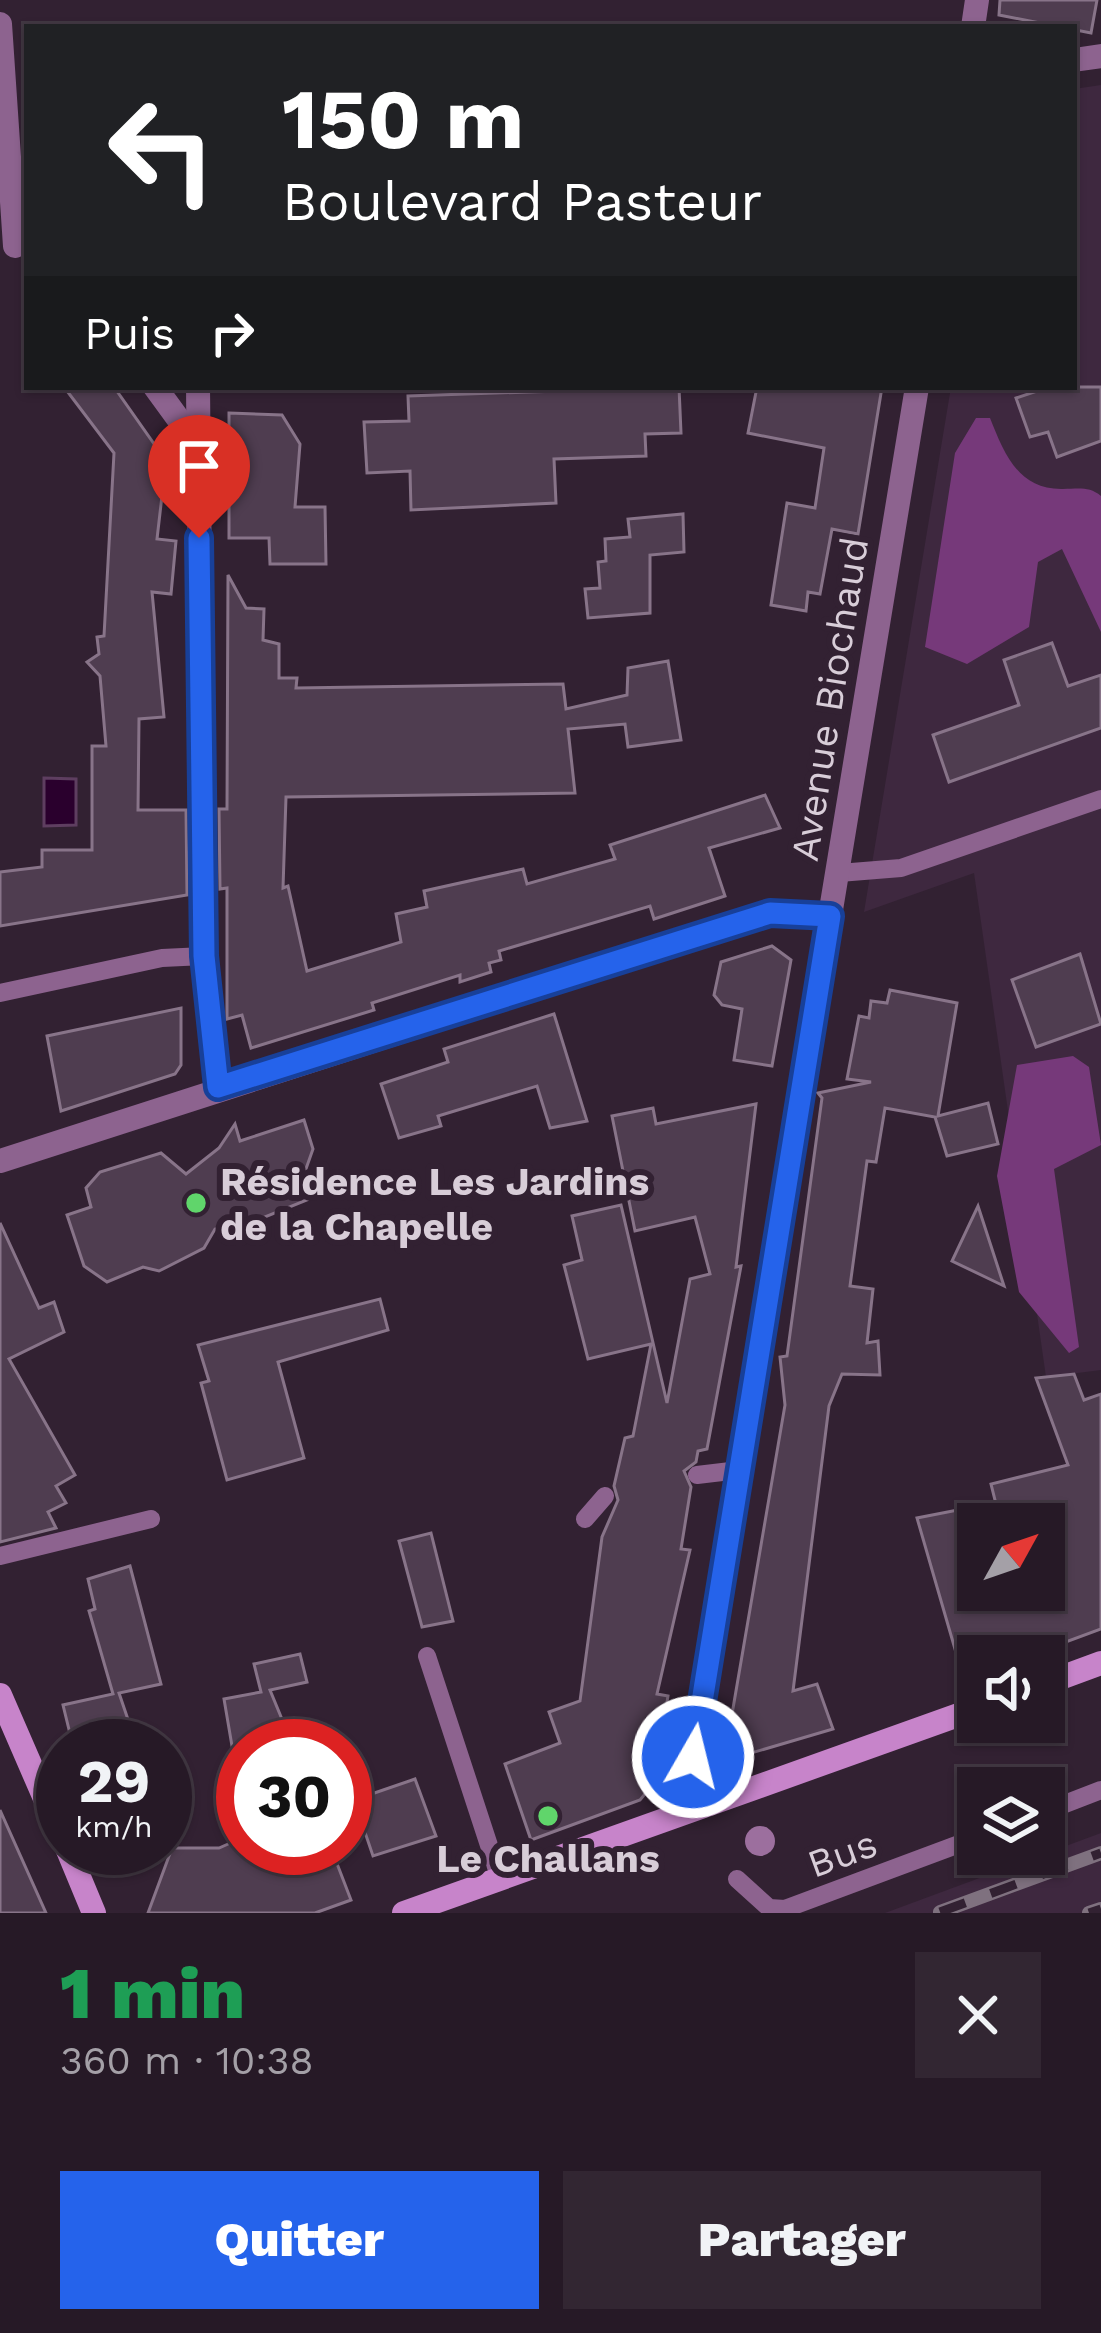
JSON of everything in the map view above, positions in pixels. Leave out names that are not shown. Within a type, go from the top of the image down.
[{"type":"main road","points":[[1065,1676],[1101,1663]]},
{"type":"main road","points":[[0,1695],[36,1778]]},
{"type":"main road","points":[[404,1913],[957,1715]]},
{"type":"main road","points":[[80,1875],[96,1910]]},
{"type":"street","points":[[0,24],[17,248]]},
{"type":"street","points":[[157,390],[198,446]]},
{"type":"street","points":[[198,390],[204,956],[218,1087]]},
{"type":"street","name":"Avenue Biochaud","points":[[704,1803],[693,1757],[917,390]]},
{"type":"street","points":[[0,1161],[218,1087],[770,913],[830,916]]},
{"type":"lane","points":[[839,872],[901,868],[1101,799]]},
{"type":"lane","points":[[0,993],[162,958],[204,956]]},
{"type":"lane","points":[[697,1475],[739,1470]]},
{"type":"lane","points":[[585,1519],[605,1496]]},
{"type":"lane","points":[[0,1556],[151,1519]]},
{"type":"lane","points":[[428,1656],[500,1879]]},
{"type":"lane","points":[[1065,1804],[1101,1790]]},
{"type":"lane","name":"Bus","points":[[737,1879],[769,1908],[785,1910],[957,1845]]},
{"type":"shaded area","points":[[1101,85],[1101,1370],[1046,1377],[974,873],[864,912],[951,390],[1077,390],[1077,89]]},
{"type":"shaded area","points":[[976,418],[990,418],[1007,456],[1035,483],[1088,489],[1101,496],[1101,632],[1062,549],[1038,562],[1029,627],[967,664],[925,647],[955,453]]},
{"type":"shaded area","points":[[44,778],[76,779],[76,825],[44,826]]},
{"type":"shaded area","points":[[1073,1056],[1089,1067],[1101,1145],[1054,1169],[1079,1347],[1069,1353],[1019,1292],[997,1176],[1017,1065]]},
{"type":"shaded area","points":[[1101,1833],[1101,1913],[885,1913],[988,1875],[1065,1875],[1065,1846]]},
{"type":"building","points":[[1000,0],[1097,0],[1091,33],[1077,30],[1077,24],[1045,24],[999,15]]},
{"type":"building","points":[[1101,387],[1101,441],[1057,457],[1048,432],[1030,437],[1016,398],[1040,390]]},
{"type":"building","points":[[66,390],[116,390],[166,461],[157,539],[176,541],[171,594],[152,592],[164,717],[139,719],[138,810],[186,810],[187,895],[0,926],[0,872],[42,867],[42,850],[92,850],[92,746],[106,746],[100,676],[87,662],[99,654],[97,637],[104,636],[114,453]]},
{"type":"building","points":[[679,390],[681,433],[645,434],[646,456],[554,459],[556,503],[411,510],[410,471],[367,473],[364,422],[409,421],[408,396]]},
{"type":"building","points":[[756,390],[882,390],[858,534],[832,529],[820,594],[808,592],[806,611],[771,605],[787,503],[815,508],[824,448],[748,433]]},
{"type":"building","points":[[229,413],[282,415],[300,444],[295,507],[325,507],[326,564],[270,564],[269,538],[229,538]]},
{"type":"building","points":[[683,514],[684,552],[650,555],[650,613],[588,618],[585,589],[600,588],[598,562],[606,561],[605,539],[630,537],[628,519]]},
{"type":"building","points":[[228,575],[246,608],[264,609],[263,640],[279,644],[279,678],[297,678],[296,688],[563,684],[566,709],[627,695],[628,668],[668,661],[681,740],[628,747],[625,724],[568,729],[575,793],[286,797],[283,888],[288,886],[307,971],[401,942],[396,914],[427,907],[424,891],[523,869],[527,884],[615,859],[610,845],[765,795],[780,828],[709,848],[725,896],[654,919],[650,906],[499,951],[501,960],[489,963],[491,972],[460,982],[460,975],[372,1003],[374,1010],[251,1048],[242,1015],[227,1019],[227,888],[220,889],[219,809],[227,809]]},
{"type":"building","points":[[1052,643],[1068,686],[1101,675],[1101,728],[949,782],[933,735],[1019,705],[1004,660]]},
{"type":"building","points":[[772,946],[791,960],[772,1066],[734,1060],[742,1009],[722,1005],[714,995],[721,962]]},
{"type":"building","points":[[1080,954],[1101,1024],[1036,1047],[1012,980]]},
{"type":"building","points":[[890,990],[957,1003],[938,1116],[988,1103],[998,1144],[947,1156],[935,1117],[885,1108],[876,1162],[867,1161],[850,1286],[873,1289],[867,1343],[878,1341],[880,1375],[842,1374],[829,1406],[793,1691],[817,1684],[833,1729],[724,1761],[785,1405],[780,1357],[787,1356],[822,1098],[818,1093],[871,1082],[847,1079],[859,1016],[869,1018],[871,1001],[887,1003]]},
{"type":"building","points":[[181,1008],[181,1065],[175,1074],[61,1111],[47,1036]]},
{"type":"building","points":[[554,1014],[587,1121],[550,1128],[537,1086],[438,1116],[441,1126],[399,1138],[381,1084],[448,1062],[444,1049]]},
{"type":"building","points":[[756,1104],[736,1267],[741,1266],[707,1449],[698,1451],[696,1462],[684,1471],[691,1487],[681,1549],[690,1550],[657,1694],[668,1696],[654,1783],[640,1800],[531,1840],[505,1764],[560,1743],[549,1712],[580,1701],[602,1537],[618,1500],[614,1486],[625,1438],[633,1436],[651,1344],[588,1359],[564,1265],[582,1260],[572,1216],[621,1205],[667,1403],[690,1279],[710,1274],[695,1217],[635,1231],[612,1116],[653,1108],[656,1124]]},
{"type":"building","name":"Résidence Les Jardins de la Chapelle","points":[[304,1120],[313,1149],[301,1183],[307,1200],[250,1223],[215,1229],[204,1248],[159,1271],[143,1267],[107,1282],[84,1266],[67,1215],[91,1207],[86,1188],[100,1172],[161,1153],[186,1174],[219,1148],[235,1124],[240,1141]]},
{"type":"building","points":[[978,1206],[1004,1286],[952,1261]]},
{"type":"building","points":[[0,1223],[39,1308],[54,1302],[64,1332],[9,1359],[75,1475],[56,1486],[66,1503],[48,1512],[56,1528],[0,1542]]},
{"type":"building","points":[[380,1299],[388,1330],[278,1362],[304,1458],[227,1480],[201,1383],[209,1381],[198,1345]]},
{"type":"building","points":[[1074,1374],[1084,1400],[1101,1394],[1101,1629],[1065,1642],[1065,1635],[957,1635],[957,1656],[917,1518],[957,1510],[957,1611],[1065,1611],[1065,1503],[996,1503],[991,1484],[1068,1465],[1036,1378]]},
{"type":"building","points":[[431,1533],[453,1621],[422,1627],[399,1541]]},
{"type":"building","points":[[130,1566],[161,1684],[119,1693],[128,1719],[66,1719],[63,1705],[113,1694],[89,1611],[95,1609],[88,1579]]},
{"type":"building","points":[[300,1654],[307,1682],[270,1690],[282,1719],[227,1719],[224,1699],[261,1692],[254,1664]]},
{"type":"building","points":[[415,1779],[436,1836],[373,1856],[372,1794]]},
{"type":"building","points":[[0,1810],[46,1913],[0,1913]]},
{"type":"building","points":[[192,1848],[216,1848],[216,1875],[341,1875],[351,1900],[315,1913],[148,1913],[162,1875],[192,1875]]},
{"type":"railway","points":[[940,1912],[1101,1853]]},
{"type":"railway","points":[[1089,1913],[1101,1909]]},
{"type":"place","name":"Résidence Les Jardins de la Chapelle","points":[[196,1203]]},
{"type":"place","name":"Le Challans","points":[[548,1816]]},
{"type":"route","points":[[199,538],[204,956],[212,1066],[218,1087],[770,913],[830,916],[693,1757]]}]
